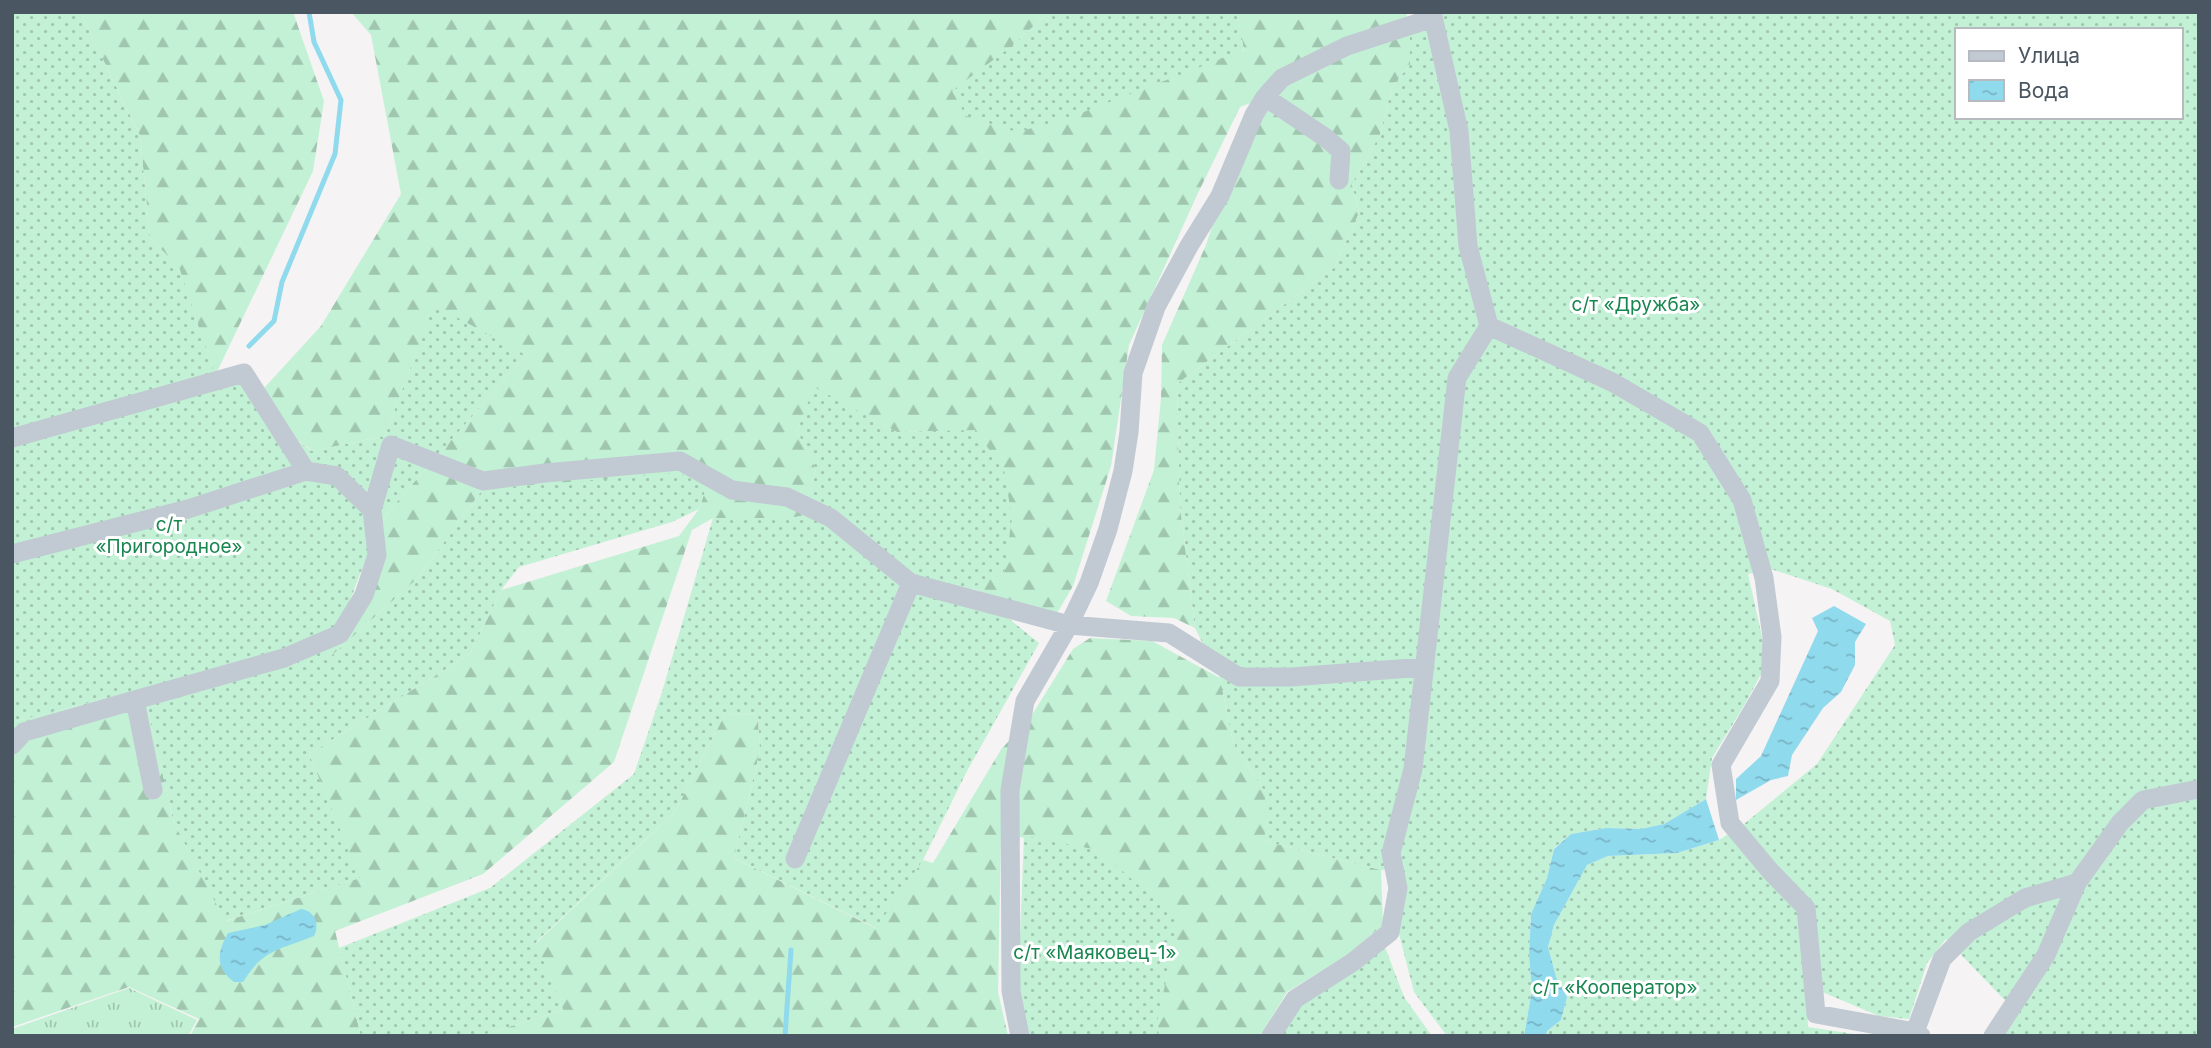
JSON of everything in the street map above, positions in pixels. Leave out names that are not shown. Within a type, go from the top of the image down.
[{"type":"street","points":[[1020,1036],[1012,991],[1010,790],[1026,701],[1069,625],[1089,583],[1108,529],[1127,445],[1133,373],[1156,307],[1220,196],[1254,116],[1265,97],[1283,78],[1347,46],[1433,15],[1460,131],[1468,246],[1489,326],[1457,378],[1413,769],[1391,853],[1398,888],[1390,932],[1353,962],[1295,999],[1271,1036]]},
{"type":"street","points":[[1265,97],[1341,151],[1339,180]]},
{"type":"street","points":[[1489,326],[1612,382],[1700,433],[1742,500],[1765,578],[1771,648],[1770,681],[1721,765],[1730,823],[1806,908],[1816,1014],[1918,1034],[1927,994],[1942,959],[1969,932],[2025,898],[2077,883]]},
{"type":"street","points":[[12,438],[244,373],[306,471]]},
{"type":"street","points":[[12,745],[24,733],[284,658],[340,634],[363,596],[377,555],[372,510],[391,445],[483,481],[545,472],[680,461],[732,490],[787,497],[831,519],[911,583],[1069,625],[1169,633],[1239,677],[1291,677],[1425,667]]},
{"type":"street","points":[[12,554],[188,509],[306,471],[337,476],[372,510]]},
{"type":"street","points":[[795,859],[911,583]]},
{"type":"street","points":[[135,700],[153,790]]},
{"type":"street","points":[[1993,1036],[2046,955],[2077,883],[2120,823],[2143,800],[2199,789]]},
{"type":"green space","name":"с/т «Пригородное»","points":[[12,12],[80,12],[140,136],[150,238],[179,267],[215,375],[265,387],[282,429],[312,451],[385,436],[434,305],[526,355],[386,514],[328,659],[418,578],[483,489],[676,473],[707,485],[699,509],[672,522],[519,567],[501,590],[470,654],[309,754],[360,878],[225,921],[174,823],[143,689],[12,722]]},
{"type":"green space","points":[[80,12],[293,12],[324,101],[313,171],[215,376],[179,268],[150,238],[140,136]]},
{"type":"green space","points":[[351,12],[1049,12],[1013,45],[1244,51],[1237,12],[1406,12],[1410,33],[1410,65],[1392,87],[1380,135],[1352,184],[1359,213],[1334,268],[1177,384],[1180,505],[1195,628],[1174,618],[1131,616],[1106,601],[1154,470],[1161,398],[1162,345],[1206,245],[1253,102],[1240,107],[1129,345],[1111,466],[1073,586],[1056,615],[1045,614],[970,588],[975,431],[897,432],[814,388],[797,431],[816,469],[802,516],[713,518],[692,530],[614,762],[483,874],[335,931],[361,1036],[190,1036],[199,1019],[129,987],[12,1027],[12,722],[143,689],[174,823],[226,921],[359,878],[309,754],[470,654],[501,590],[679,536],[699,509],[707,485],[483,489],[418,578],[327,660],[386,514],[526,355],[434,306],[385,436],[313,451],[282,429],[265,387],[321,326],[401,194],[371,35]]},
{"type":"green space","points":[[1049,12],[1237,12],[1244,50],[1063,120],[1017,132],[966,116],[952,91],[1013,45]]},
{"type":"green space","name":"с/т «Дружба»","points":[[1441,12],[2199,12],[2199,1036],[2001,1036],[2017,1013],[1946,939],[1927,963],[1909,1019],[1879,1016],[1820,991],[1806,977],[1808,1027],[1867,1036],[1546,1036],[1547,1031],[1561,1020],[1567,997],[1556,978],[1548,947],[1554,925],[1587,865],[1608,856],[1677,853],[1719,840],[1744,824],[1817,764],[1895,645],[1890,621],[1832,589],[1771,569],[1748,574],[1763,641],[1761,674],[1712,758],[1706,799],[1664,824],[1641,829],[1606,828],[1571,834],[1554,848],[1547,878],[1531,914],[1529,956],[1532,990],[1524,1036],[1447,1036],[1414,992],[1399,934],[1399,869],[1381,870],[1265,841],[1265,792],[1233,742],[1220,678],[1195,628],[1180,505],[1177,384],[1334,268],[1359,213],[1352,184],[1380,135],[1392,87],[1410,65],[1410,33]]},
{"type":"green space","points":[[814,387],[897,432],[975,430],[1004,470],[1012,518],[1004,573],[971,588],[1039,643],[967,771],[923,860],[876,928],[734,858],[760,751],[758,715],[725,714],[675,812],[536,942],[563,1010],[479,1036],[361,1036],[339,948],[490,888],[634,774],[662,692],[713,518],[802,516],[816,469],[797,431]]},
{"type":"green space","points":[[1090,638],[1152,641],[1220,678],[1233,742],[1265,792],[1265,841],[1381,870],[1383,925],[1347,955],[1287,992],[1260,1036],[1159,1036],[1157,1023],[1098,850],[1001,834],[998,992],[1008,1036],[479,1036],[563,1010],[536,943],[675,812],[725,714],[758,715],[760,751],[734,858],[875,928],[923,860],[933,863],[1002,748],[1027,723],[1073,649]]},
{"type":"green space","name":"с/т «Маяковец-1»","points":[[1024,836],[1098,850],[1179,920],[1157,1022],[1159,1036],[1027,1036],[1018,988]]},
{"type":"green space","points":[[1385,947],[1404,997],[1432,1036],[1277,1036],[1300,999]]},
{"type":"green space","points":[[129,988],[197,1020],[188,1036],[12,1036],[12,1029]]},
{"type":"water","points":[[1834,606],[1866,624],[1855,642],[1855,665],[1841,692],[1823,708],[1792,755],[1788,776],[1771,780],[1736,800],[1736,779],[1761,756],[1818,631],[1812,618]]},
{"type":"water","points":[[1706,799],[1719,840],[1677,853],[1608,856],[1587,865],[1554,925],[1548,947],[1556,977],[1567,997],[1561,1020],[1547,1031],[1546,1036],[1524,1036],[1532,990],[1529,956],[1531,914],[1547,878],[1554,849],[1571,834],[1606,828],[1641,829],[1664,824]]},
{"type":"water","points":[[301,909],[310,912],[315,919],[314,936],[266,956],[243,982],[234,982],[228,977],[221,966],[220,954],[228,933],[265,925]]},
{"type":"waterway","points":[[249,346],[274,321],[282,282],[335,154],[341,100],[314,42],[309,12]]},
{"type":"waterway","points":[[785,1036],[791,950]]},
{"type":"park label","name":"с/т «Кооператор»","points":[[1615,987]]}]
